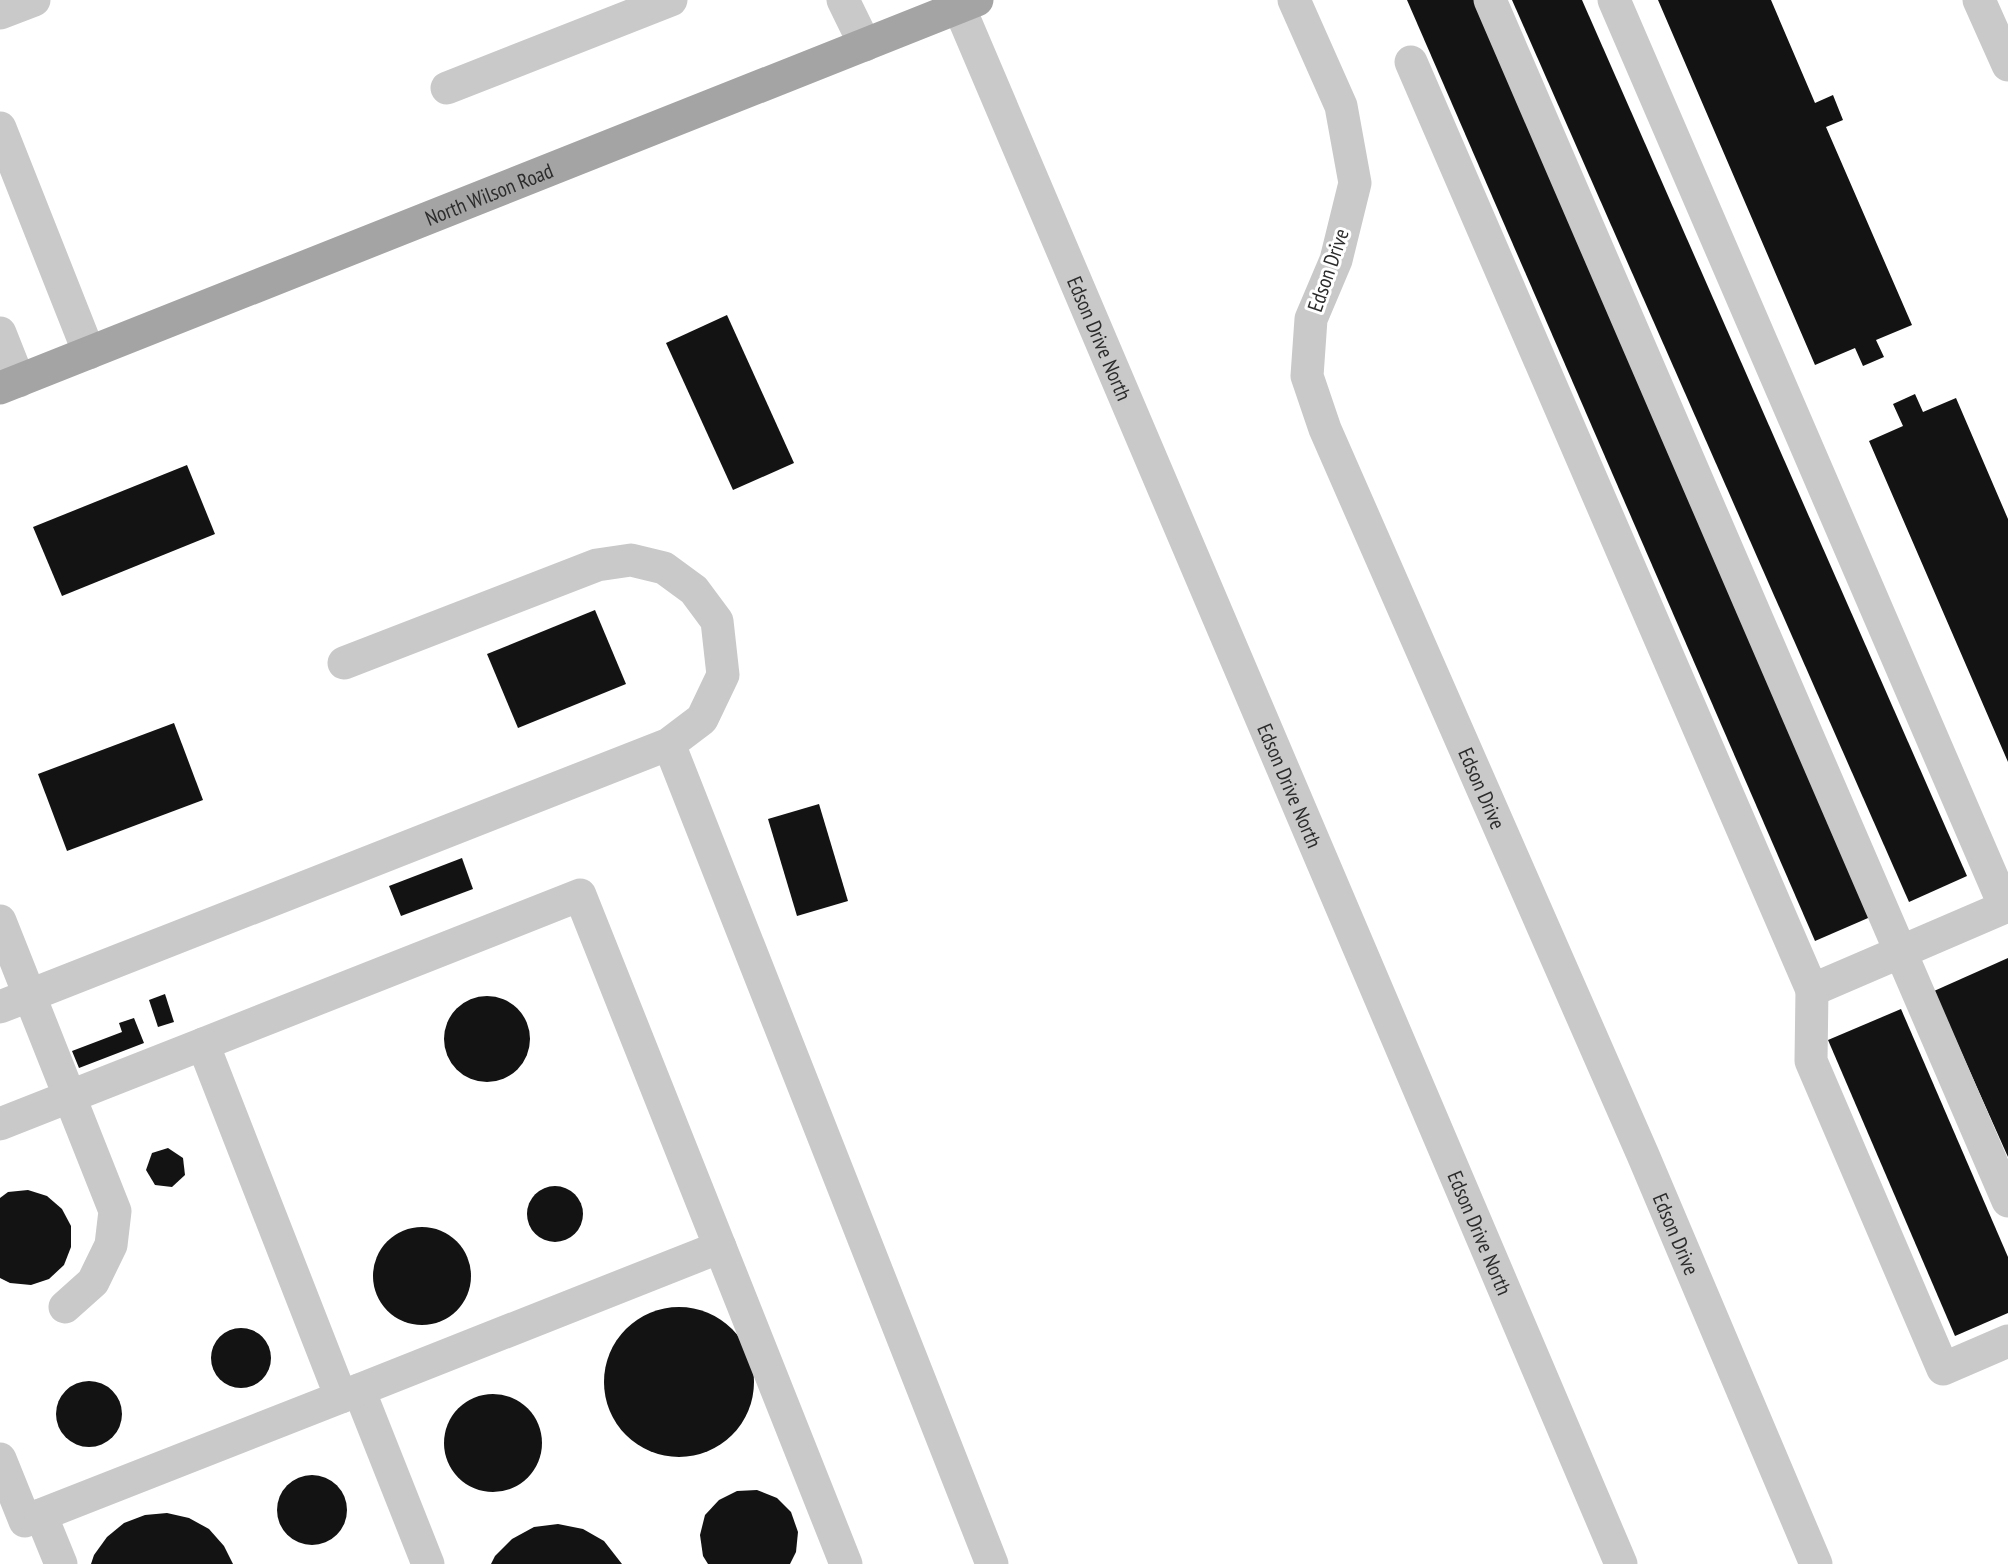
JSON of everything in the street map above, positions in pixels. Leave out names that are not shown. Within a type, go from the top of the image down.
[{"type":"main road","name":"North Wilson Road","points":[[9,384],[968,4]]},
{"type":"street","points":[[0,14],[34,0]]},
{"type":"street","points":[[447,88],[671,0]]},
{"type":"street","points":[[843,0],[864,45]]},
{"type":"street","name":"Edson Drive","points":[[1294,0],[1341,106],[1355,183],[1336,260],[1311,319],[1307,376],[1325,429],[1643,1155],[1816,1564]]},
{"type":"street","points":[[1490,0],[2008,1201]]},
{"type":"street","points":[[1614,0],[2006,911],[1812,990]]},
{"type":"street","points":[[1979,0],[2008,65]]},
{"type":"street","name":"Edson Drive North","points":[[968,4],[1621,1564]]},
{"type":"street","points":[[1411,62],[1812,990],[1811,1061],[1943,1369],[2008,1341]]},
{"type":"street","points":[[0,128],[89,353]]},
{"type":"street","points":[[0,333],[9,384]]},
{"type":"street","points":[[15,1001],[669,744],[702,719],[723,675],[717,621],[694,590],[664,568],[631,560],[597,565],[344,663]]},
{"type":"street","points":[[669,744],[992,1564]]},
{"type":"street","points":[[0,1124],[580,895],[846,1564]]},
{"type":"street","points":[[0,921],[15,1001],[70,1096],[115,1211],[111,1245],[93,1282],[65,1307]]},
{"type":"street","points":[[203,1044],[350,1394],[428,1564]]},
{"type":"street","points":[[0,1459],[25,1521],[720,1247]]},
{"type":"street","points":[[41,1515],[61,1564]]},
{"type":"building","points":[[1407,0],[1479,0],[1875,915],[1815,941]]},
{"type":"building","points":[[1512,0],[1582,0],[1967,876],[1909,902]]},
{"type":"building","points":[[1658,0],[1771,0],[1815,103],[1833,95],[1843,120],[1826,127],[1912,325],[1876,340],[1884,357],[1863,366],[1855,348],[1815,365]]},
{"type":"building","points":[[727,315],[794,463],[733,490],[666,343]]},
{"type":"building","points":[[1915,394],[1923,412],[1956,398],[2008,519],[2008,762],[1869,441],[1903,426],[1893,404]]},
{"type":"building","points":[[187,465],[215,534],[62,596],[33,527]]},
{"type":"building","points":[[595,610],[626,684],[518,728],[487,654]]},
{"type":"building","points":[[174,723],[203,800],[67,851],[38,774]]},
{"type":"building","points":[[819,804],[848,901],[797,916],[768,819]]},
{"type":"building","points":[[462,858],[473,889],[401,916],[389,886]]},
{"type":"building","points":[[2008,958],[2008,1157],[1934,991]]},
{"type":"building","points":[[165,994],[174,1022],[158,1027],[149,1000]]},
{"type":"building","points":[[479,996],[495,996],[518,1008],[527,1022],[530,1039],[527,1056],[518,1070],[495,1082],[479,1082],[463,1075],[451,1063],[444,1047],[444,1031],[451,1015],[463,1003]]},
{"type":"building","points":[[1901,1009],[2008,1257],[2008,1313],[1955,1336],[1828,1040]]},
{"type":"building","points":[[134,1018],[144,1043],[79,1068],[72,1051],[122,1032],[119,1023]]},
{"type":"building","points":[[168,1148],[183,1158],[185,1175],[172,1187],[155,1185],[146,1170],[152,1153]]},
{"type":"building","points":[[549,1186],[561,1186],[571,1190],[579,1198],[583,1214],[579,1230],[571,1238],[561,1242],[549,1242],[539,1238],[531,1230],[527,1220],[527,1208],[531,1198],[539,1190]]},
{"type":"building","points":[[28,1190],[47,1196],[62,1209],[71,1226],[71,1247],[64,1265],[49,1279],[31,1285],[10,1283],[0,1278],[0,1198],[8,1192]]},
{"type":"building","points":[[422,1227],[441,1231],[457,1241],[467,1257],[471,1276],[467,1295],[457,1311],[441,1321],[422,1325],[403,1321],[387,1311],[377,1295],[373,1276],[377,1257],[387,1241],[403,1231]]},
{"type":"building","points":[[679,1307],[708,1313],[732,1329],[748,1353],[754,1382],[748,1411],[732,1435],[708,1451],[679,1457],[650,1451],[626,1435],[610,1411],[604,1382],[610,1353],[626,1329],[650,1313]]},
{"type":"building","points":[[235,1328],[247,1328],[263,1336],[269,1346],[271,1358],[269,1370],[263,1380],[247,1388],[235,1388],[219,1380],[211,1364],[211,1352],[219,1336]]},
{"type":"building","points":[[95,1381],[113,1390],[120,1401],[122,1414],[120,1427],[113,1438],[102,1445],[83,1447],[65,1438],[58,1427],[56,1408],[65,1390],[76,1383]]},
{"type":"building","points":[[493,1394],[512,1397],[528,1408],[539,1424],[542,1443],[539,1462],[528,1478],[512,1489],[493,1492],[474,1489],[458,1478],[447,1462],[444,1443],[447,1424],[458,1408],[474,1397]]},
{"type":"building","points":[[312,1475],[325,1478],[337,1485],[344,1497],[347,1510],[344,1523],[337,1535],[325,1542],[312,1545],[299,1542],[287,1535],[280,1523],[277,1510],[280,1497],[287,1485],[299,1478]]},
{"type":"building","points":[[757,1490],[777,1498],[791,1512],[798,1532],[796,1552],[790,1564],[708,1564],[703,1556],[700,1535],[705,1515],[719,1500],[737,1491]]},
{"type":"building","points":[[167,1513],[189,1518],[209,1529],[224,1546],[233,1564],[91,1564],[94,1555],[107,1537],[124,1523],[145,1515]]},
{"type":"building","points":[[558,1524],[583,1529],[604,1541],[622,1564],[491,1564],[495,1556],[512,1539],[534,1527]]}]
